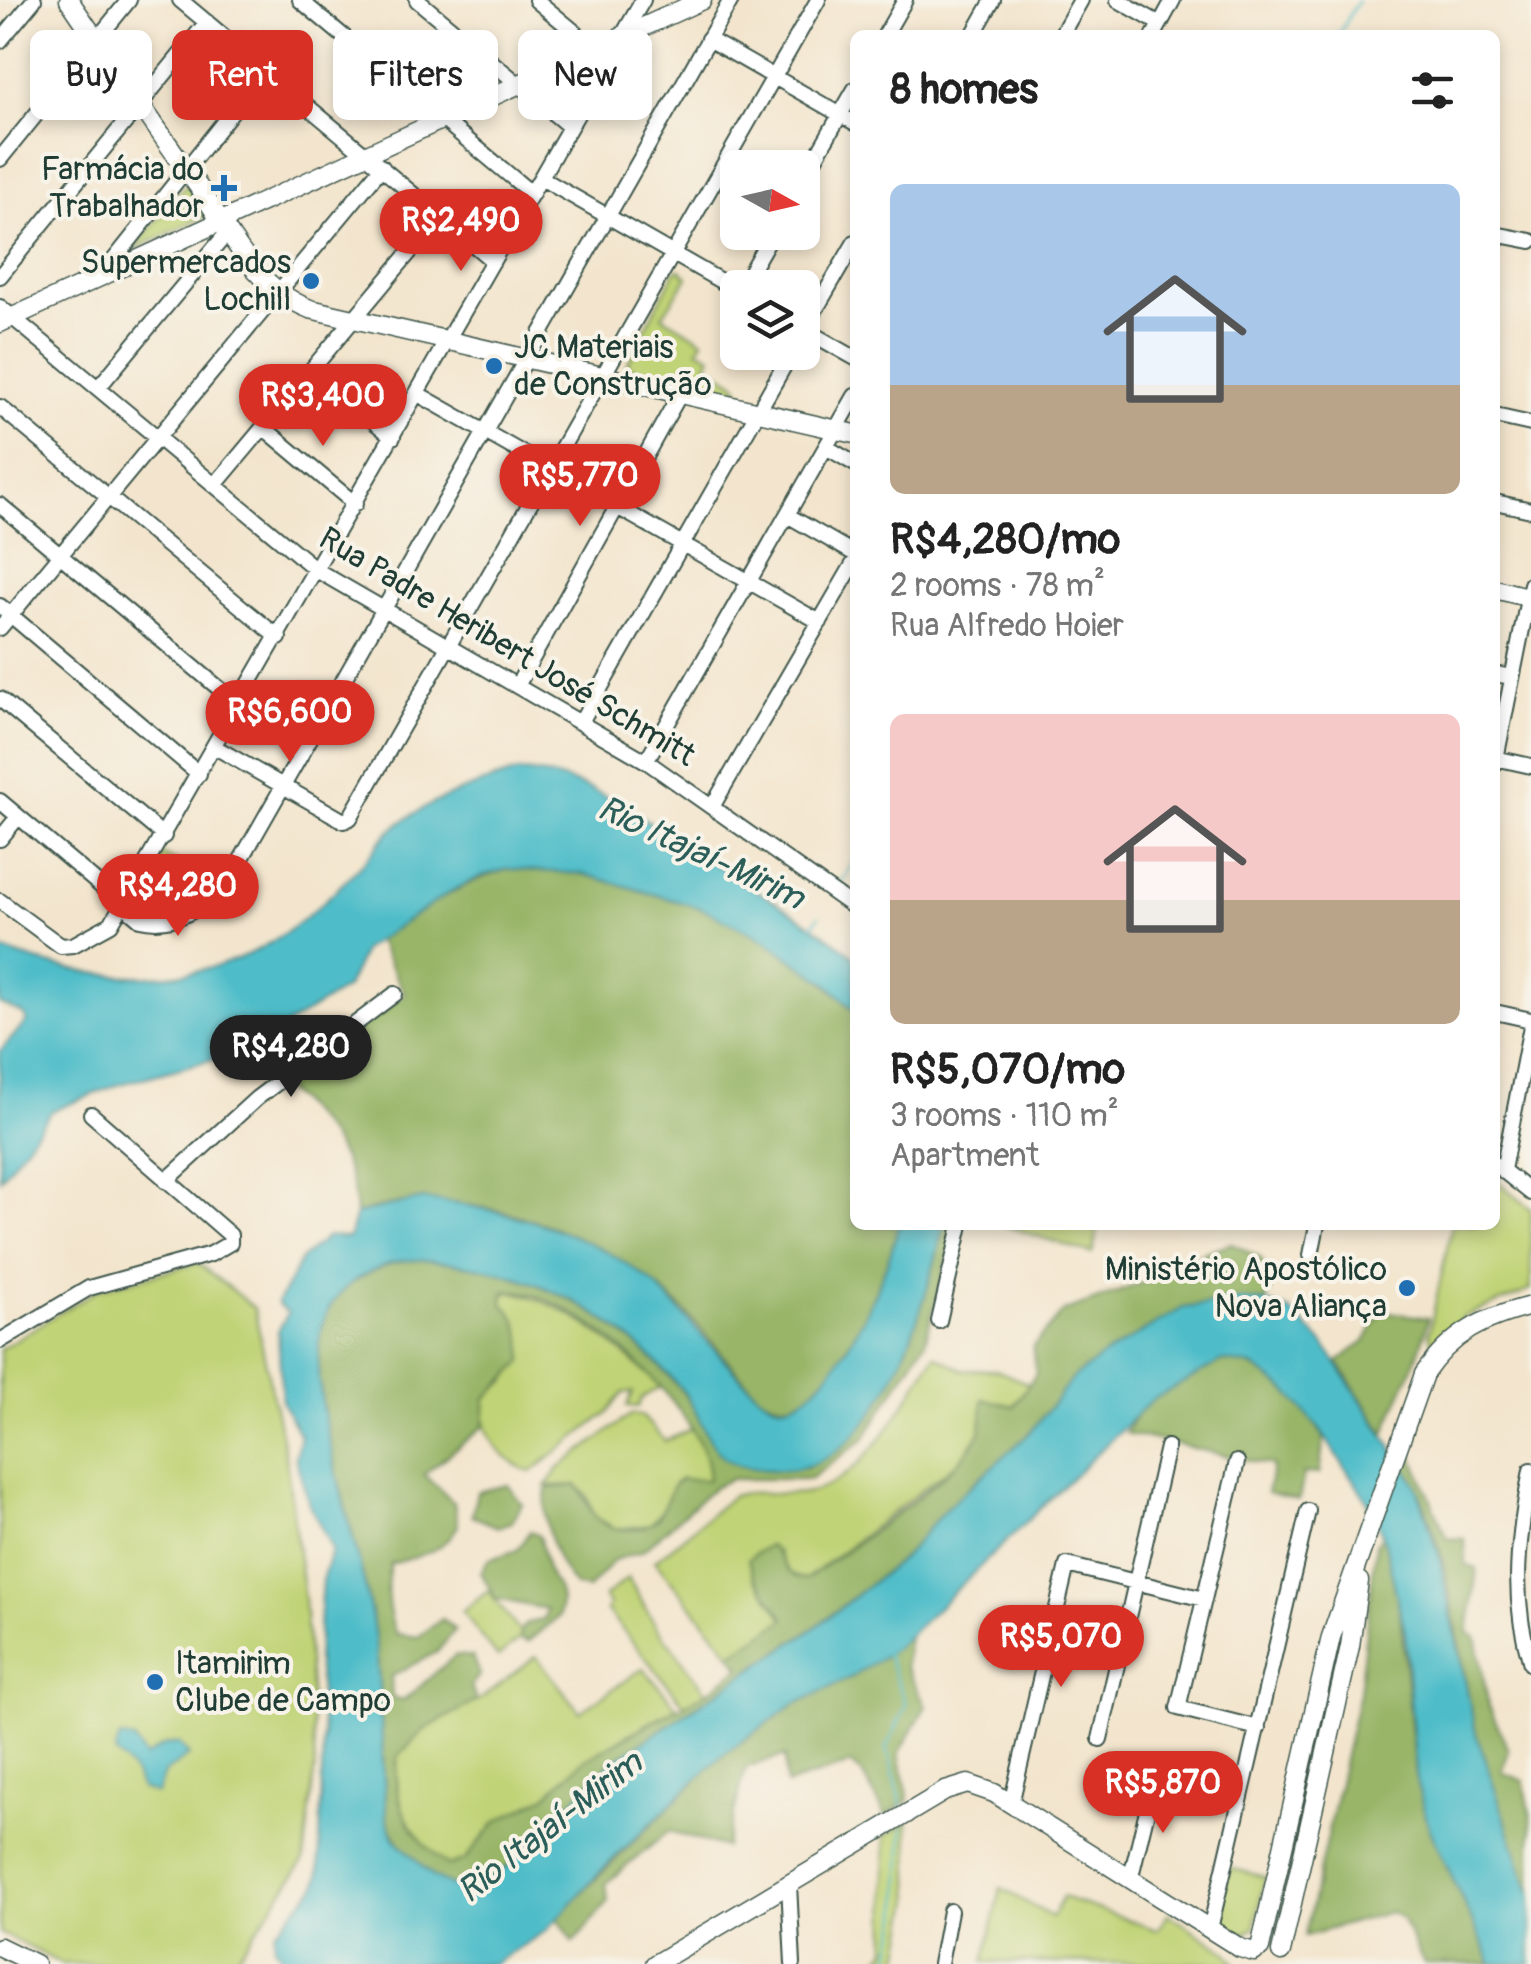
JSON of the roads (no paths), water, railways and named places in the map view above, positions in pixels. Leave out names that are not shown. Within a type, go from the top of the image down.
[{"type":"main road","points":[[69,0],[89,30]]},
{"type":"main road","points":[[637,30],[702,0]]},
{"type":"main road","points":[[151,120],[224,227],[278,291],[308,308],[850,433]]},
{"type":"main road","points":[[4,316],[224,227],[440,120]]},
{"type":"main road","points":[[1500,590],[1530,593]]},
{"type":"main road","points":[[1251,1955],[1324,1661],[1424,1374],[1444,1347],[1470,1327],[1531,1306]]},
{"type":"main road","points":[[1503,1313],[1531,1318]]},
{"type":"main road","points":[[1283,1958],[1350,1646],[1368,1531]]},
{"type":"main road","points":[[655,1964],[959,1785],[985,1788],[1251,1955]]},
{"type":"main road","points":[[0,1947],[35,1964]]},
{"type":"main road","points":[[1251,1955],[1273,1947],[1283,1958]]},
{"type":"street","points":[[0,41],[34,0]]},
{"type":"street","points":[[106,30],[129,0]]},
{"type":"street","points":[[180,0],[217,30]]},
{"type":"street","points":[[300,0],[336,30]]},
{"type":"street","points":[[417,0],[518,83]]},
{"type":"street","points":[[536,0],[572,30]]},
{"type":"street","points":[[626,30],[643,0]]},
{"type":"street","points":[[0,801],[124,906],[149,921],[181,916],[204,906],[226,886],[731,0]]},
{"type":"street","points":[[215,748],[344,820],[350,818],[818,0]]},
{"type":"street","points":[[889,30],[906,0]]},
{"type":"street","points":[[976,30],[993,0]]},
{"type":"street","points":[[1064,30],[1081,0]]},
{"type":"street","points":[[1118,0],[1157,30],[1174,0]]},
{"type":"street","points":[[152,89],[207,22]]},
{"type":"street","points":[[708,39],[850,120]]},
{"type":"street","points":[[820,150],[850,97]]},
{"type":"street","points":[[313,110],[493,261]]},
{"type":"street","points":[[0,159],[32,120]]},
{"type":"street","points":[[0,276],[127,120]]},
{"type":"street","points":[[102,276],[226,120]]},
{"type":"street","points":[[443,120],[532,194]]},
{"type":"street","points":[[561,120],[570,128]]},
{"type":"street","points":[[0,902],[61,946],[73,945],[112,924],[575,120]]},
{"type":"street","points":[[0,628],[5,610],[60,555],[382,167]]},
{"type":"street","points":[[541,178],[720,279]]},
{"type":"street","points":[[214,486],[440,216]]},
{"type":"street","points":[[98,388],[224,227]]},
{"type":"street","points":[[1500,235],[1531,241]]},
{"type":"street","points":[[820,301],[850,250]]},
{"type":"street","name":"Rua Padre Heribert José Schmitt","points":[[4,316],[98,388],[318,571],[646,760],[850,904]]},
{"type":"street","points":[[820,339],[850,355]]},
{"type":"street","points":[[311,370],[393,437]]},
{"type":"street","points":[[581,722],[782,370]]},
{"type":"street","points":[[518,686],[681,392]]},
{"type":"street","points":[[418,394],[820,622]]},
{"type":"street","points":[[646,760],[850,405]]},
{"type":"street","points":[[0,407],[279,638]]},
{"type":"street","points":[[1500,417],[1531,424]]},
{"type":"street","points":[[263,428],[356,504]]},
{"type":"street","points":[[826,448],[850,461]]},
{"type":"street","points":[[1500,503],[1531,510]]},
{"type":"street","points":[[0,505],[240,705]]},
{"type":"street","points":[[787,516],[850,554]]},
{"type":"street","points":[[712,807],[850,566]]},
{"type":"street","points":[[1500,736],[1530,593]]},
{"type":"street","points":[[5,610],[199,774]]},
{"type":"street","points":[[1500,675],[1512,677]]},
{"type":"street","points":[[0,699],[164,836]]},
{"type":"street","points":[[1500,761],[1531,766]]},
{"type":"street","points":[[0,839],[18,817]]},
{"type":"street","points":[[166,1181],[257,1098],[395,994]]},
{"type":"street","points":[[1500,1014],[1531,1023],[1500,1163]]},
{"type":"street","points":[[0,1341],[89,1288],[211,1254],[230,1243],[230,1235],[90,1114]]},
{"type":"street","points":[[1500,1169],[1531,1193]]},
{"type":"street","points":[[939,1321],[960,1230]]},
{"type":"street","points":[[1311,1254],[1316,1230]]},
{"type":"street","points":[[1100,1739],[1167,1447]]},
{"type":"street","points":[[1238,1462],[1178,1708],[1258,1728]]},
{"type":"street","points":[[1531,1470],[1515,1578],[1516,1608],[1531,1664]]},
{"type":"street","points":[[1210,1929],[1308,1511]]},
{"type":"street","points":[[1011,1804],[1067,1564],[1204,1599]]},
{"type":"street","points":[[1130,1880],[1154,1782]]},
{"type":"street","points":[[789,1884],[794,1964]]},
{"type":"street","points":[[940,1964],[950,1911]]},
{"type":"water","points":[[518,772],[543,774],[589,788],[631,810],[850,953],[850,1006],[829,985],[765,940],[701,908],[583,874],[509,869],[482,876],[452,891],[364,949],[346,988],[268,1037],[237,1053],[117,1085],[52,1111],[0,1179],[0,1051],[27,1021],[23,1014],[0,1004],[0,949],[35,961],[108,975],[182,973],[218,966],[285,933],[316,909],[401,822]]},
{"type":"water","name":"Rio Itajaí-Mirim","points":[[422,1199],[512,1215],[570,1234],[648,1279],[750,1387],[778,1405],[798,1401],[818,1386],[837,1362],[871,1302],[897,1230],[943,1230],[910,1340],[869,1418],[842,1447],[810,1465],[772,1470],[728,1460],[714,1447],[683,1391],[636,1344],[583,1306],[524,1280],[459,1264],[400,1261],[359,1278],[332,1303],[322,1326],[321,1394],[374,1630],[387,1818],[394,1838],[435,1878],[457,1888],[489,1879],[510,1865],[608,1765],[816,1627],[903,1558],[946,1508],[1029,1434],[1074,1377],[1101,1357],[1183,1308],[1236,1300],[1265,1302],[1290,1311],[1324,1344],[1416,1484],[1438,1552],[1476,1733],[1531,1895],[1531,1964],[1492,1964],[1429,1827],[1417,1784],[1405,1633],[1383,1535],[1366,1499],[1318,1427],[1286,1390],[1253,1366],[1222,1361],[1152,1400],[896,1648],[852,1677],[793,1705],[721,1756],[602,1870],[546,1931],[493,1964],[287,1964],[274,1946],[275,1932],[316,1886],[319,1877],[323,1735],[317,1658],[322,1580],[332,1549],[309,1504],[295,1457],[300,1436],[282,1402],[278,1331],[288,1313],[277,1304],[302,1258],[328,1236],[349,1238],[356,1214]]},
{"type":"water","points":[[120,1737],[134,1740],[145,1757],[169,1744],[180,1744],[189,1756],[164,1773],[157,1794],[141,1789],[132,1771],[115,1753]]},
{"type":"waterway","points":[[1341,30],[1358,0]]},
{"type":"waterway","points":[[840,885],[850,868]]},
{"type":"waterway","points":[[812,927],[819,916]]},
{"type":"waterway","points":[[1273,1935],[1339,1649]]},
{"type":"waterway","points":[[886,1653],[906,1705],[887,1748],[902,1806]]},
{"type":"waterway","points":[[889,1964],[899,1916],[903,1828]]},
{"type":"place","name":"Farmácia do Trabalhador","points":[[224,188]]},
{"type":"place","name":"Supermercados Lochill","points":[[311,281]]},
{"type":"place","name":"JC Materiais de Construção","points":[[494,366]]},
{"type":"place","name":"Ministério Apostólico Nova Aliança","points":[[1407,1288]]},
{"type":"place","name":"Itamirim Clube de Campo","points":[[155,1682]]}]
